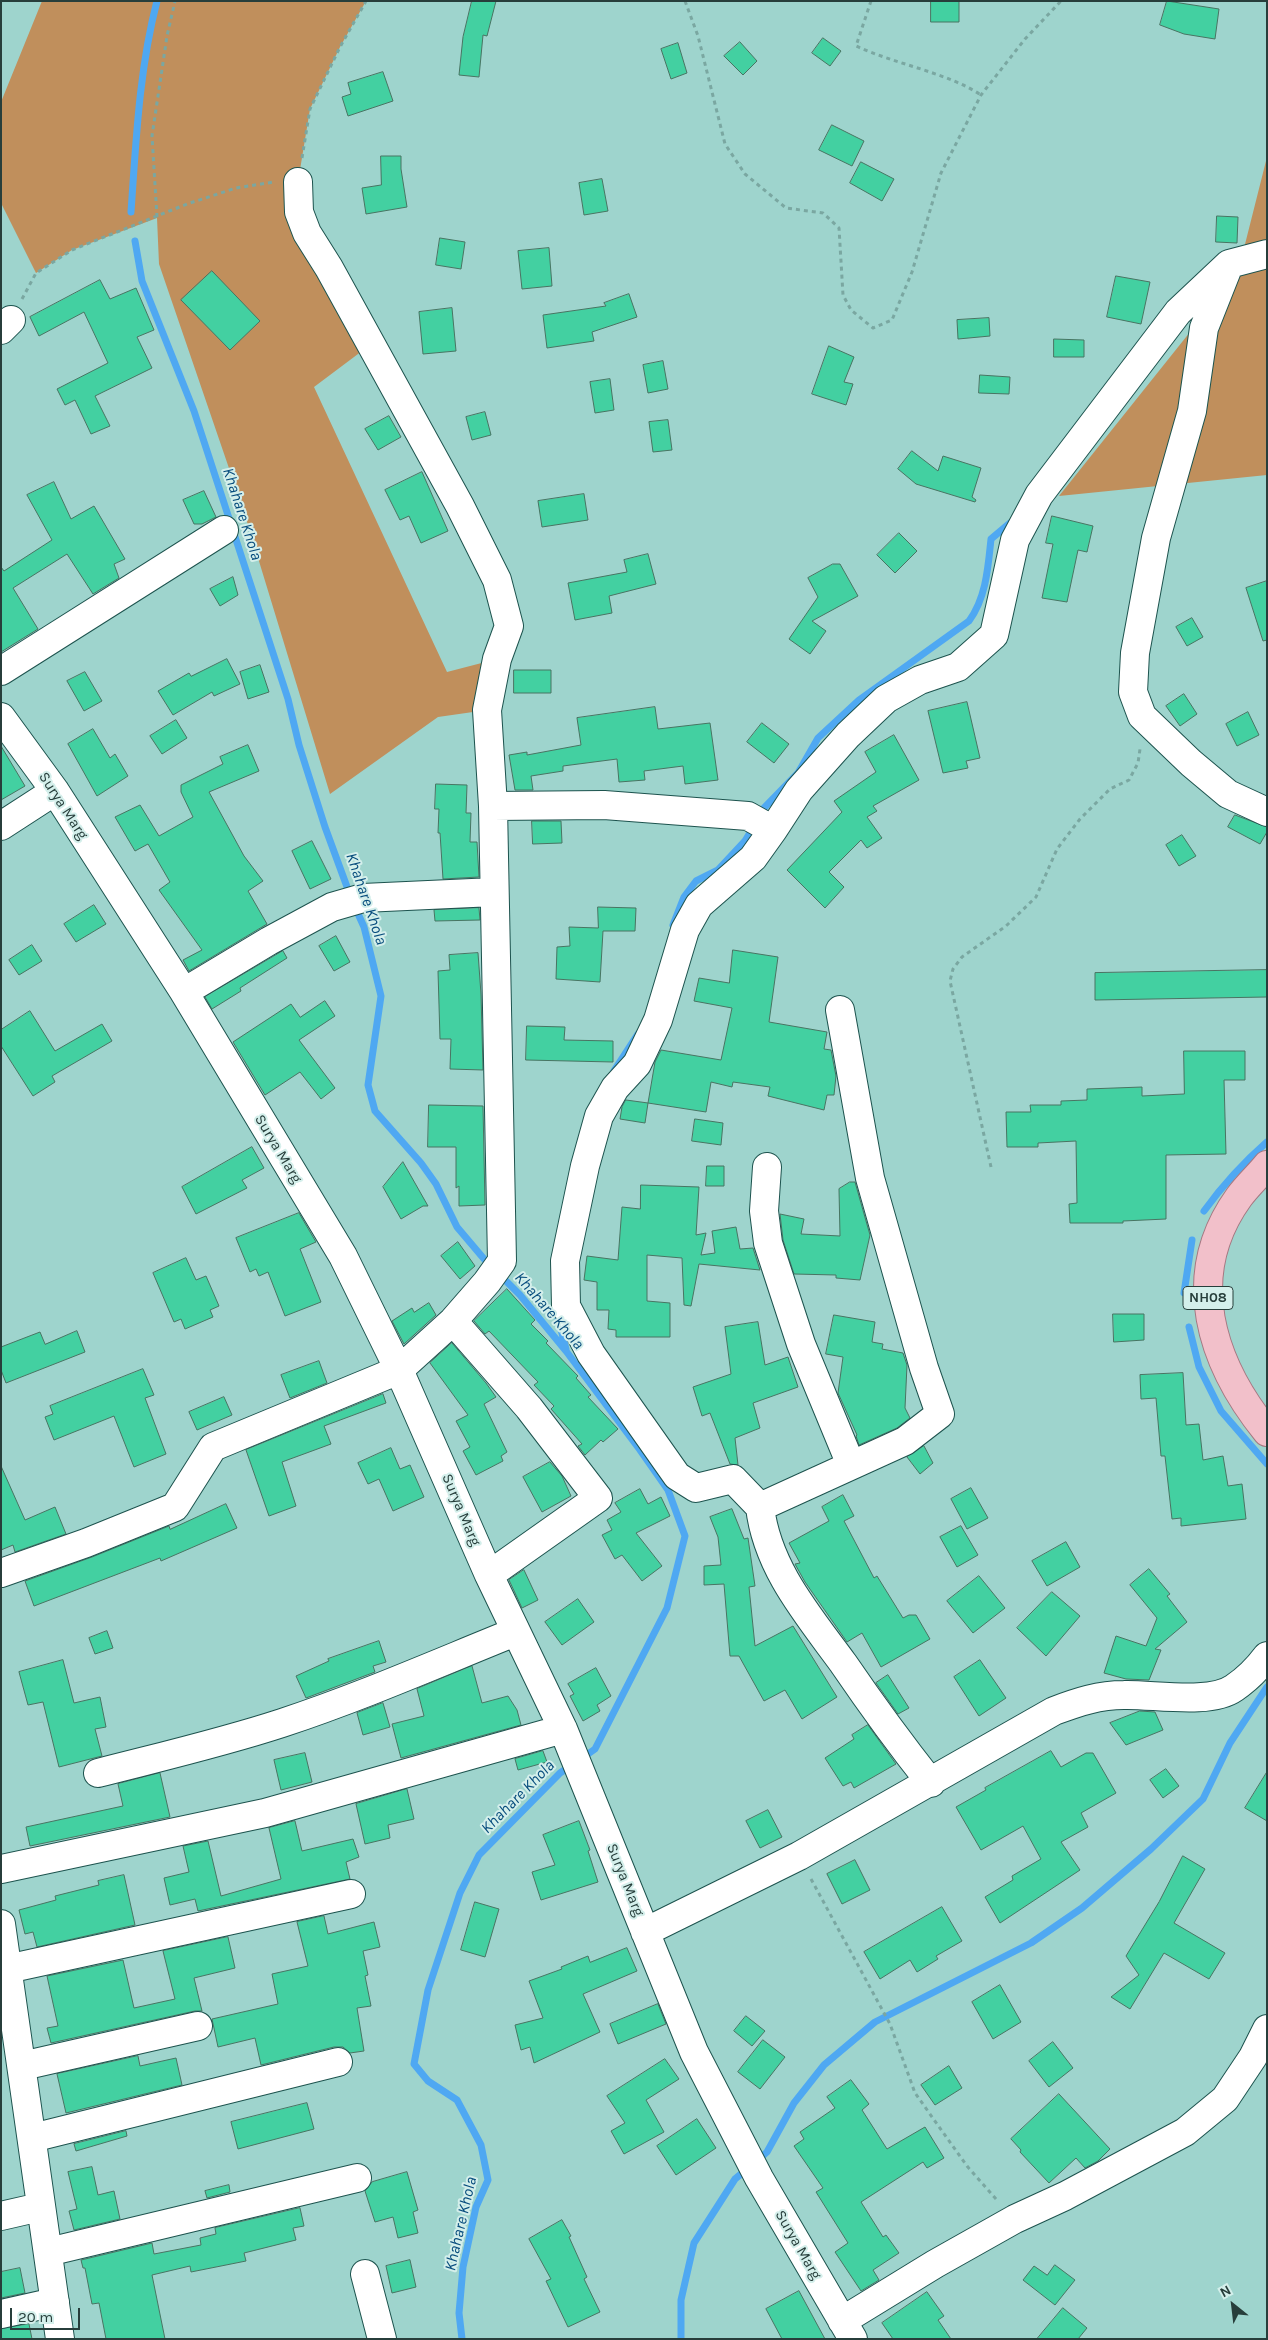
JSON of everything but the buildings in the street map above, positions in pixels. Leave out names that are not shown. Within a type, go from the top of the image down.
[{"type":"main road","name":"NH08","points":[[1267,1165],[1239,1198],[1220,1233],[1211,1265],[1208,1302],[1212,1329],[1222,1361],[1238,1395],[1267,1432]]},
{"type":"street","points":[[1,1573],[86,1543],[175,1507],[213,1447],[399,1370],[453,1320],[494,1272],[493,806],[487,710],[497,660],[510,626],[497,580],[460,506],[307,233],[299,212],[298,182]]},
{"type":"street","points":[[931,1783],[897,1740],[782,1577],[762,1530],[760,1507],[733,1480],[696,1488],[677,1476],[591,1354],[566,1306],[564,1261],[585,1166],[599,1116],[615,1088],[637,1064],[658,1020],[685,930],[699,905],[753,858],[762,824],[799,790],[848,735],[886,699],[920,680],[958,667],[994,635],[1015,540],[1039,495],[1178,312],[1229,264],[1267,254]]},
{"type":"street","points":[[1229,264],[1204,328],[1192,411],[1156,538],[1135,653],[1133,692],[1142,716],[1191,763],[1228,794],[1267,812]]},
{"type":"street","points":[[1,671],[224,530]]},
{"type":"street","name":"Surya Marg","points":[[1,717],[55,791],[184,992],[343,1256],[399,1370],[515,1632],[567,1738],[694,2052],[759,2178],[848,2330]]},
{"type":"street","points":[[1,826],[55,791]]},
{"type":"street","points":[[493,806],[604,805],[762,824]]},
{"type":"street","points":[[184,992],[332,907],[363,898],[494,892]]},
{"type":"street","points":[[760,1507],[905,1440],[940,1414],[924,1368],[870,1178],[840,1010]]},
{"type":"street","points":[[767,1167],[764,1211],[768,1243],[801,1344],[851,1466]]},
{"type":"street","points":[[453,1320],[530,1408],[598,1498],[489,1575]]},
{"type":"street","points":[[98,1773],[204,1746],[282,1723],[356,1697],[515,1632]]},
{"type":"street","points":[[645,1932],[799,1856],[931,1783],[1054,1711],[1087,1698],[1125,1695],[1204,1697],[1232,1689],[1267,1656]]},
{"type":"street","points":[[1,1869],[265,1813],[567,1738]]},
{"type":"street","points":[[5,1957],[351,1894]]},
{"type":"street","points":[[1,1924],[15,2076],[32,2138],[40,2207],[60,2339]]},
{"type":"street","points":[[15,2076],[198,2026]]},
{"type":"street","points":[[848,2330],[935,2264],[1015,2219],[1065,2196],[1186,2132],[1225,2098],[1253,2057],[1267,2029]]},
{"type":"street","points":[[32,2138],[338,2062]]},
{"type":"street","points":[[48,2252],[357,2178]]},
{"type":"street","points":[[1,2216],[40,2207]]},
{"type":"street","points":[[365,2274],[382,2339]]},
{"type":"street","points":[[1,2314],[55,2302]]},
{"type":"path","points":[[157,218],[152,136],[166,36],[175,1]]},
{"type":"path","points":[[6,325],[36,273],[72,250],[157,218],[187,204],[236,188],[270,182],[298,182],[310,109],[340,47],[366,1]]},
{"type":"path","points":[[685,1],[698,36],[725,144],[745,174],[786,208],[823,213],[839,228],[843,295],[851,310],[873,328],[892,320],[912,272],[942,173],[981,95],[1025,39],[1061,1]]},
{"type":"path","points":[[871,1],[856,46],[880,57],[967,86],[981,95]]},
{"type":"path","points":[[991,1167],[950,982],[953,968],[962,958],[1006,926],[1036,897],[1056,849],[1080,819],[1110,789],[1129,780],[1138,763],[1142,716]]},
{"type":"path","points":[[799,1856],[890,2024],[915,2093],[967,2166],[1015,2219]]},
{"type":"shaded area","points":[[42,1],[366,1],[340,47],[310,109],[298,182],[370,345],[314,387],[447,672],[497,659],[487,710],[438,717],[330,794],[244,512],[159,264],[157,218],[72,250],[36,273],[1,203],[1,102]]},
{"type":"shaded area","points":[[1267,157],[1267,475],[1059,496],[1238,272]]},
{"type":"waterway","points":[[131,212],[142,80],[157,1]]},
{"type":"waterway","name":"Khahare Khola","points":[[135,241],[142,281],[194,411],[288,699],[299,745],[325,827],[350,895]]},
{"type":"waterway","points":[[759,817],[764,808],[798,773],[818,738],[859,700],[969,621],[983,593],[991,539],[1010,523]]},
{"type":"waterway","points":[[673,925],[684,897],[696,881],[718,870],[745,841],[754,826]]},
{"type":"waterway","name":"Khahare Khola","points":[[355,907],[364,927],[381,996],[368,1085],[375,1111],[421,1163],[436,1184],[457,1227],[490,1266]]},
{"type":"waterway","points":[[614,1071],[638,1034]]},
{"type":"waterway","points":[[1204,1211],[1218,1192],[1267,1142]]},
{"type":"waterway","points":[[1184,1293],[1192,1240]]},
{"type":"waterway","name":"Khahare Khola","points":[[500,1275],[520,1295],[566,1351],[640,1450],[668,1490],[685,1536],[667,1608],[595,1749],[581,1759]]},
{"type":"waterway","points":[[557,1314],[566,1349]]},
{"type":"waterway","points":[[1189,1327],[1199,1367],[1221,1411],[1267,1464]]},
{"type":"waterway","points":[[756,2162],[767,2152],[794,2103],[824,2065],[875,2022],[1031,1943],[1082,1908],[1151,1849],[1203,1799],[1230,1743],[1267,1687]]},
{"type":"waterway","name":"Khahare Khola","points":[[462,2339],[459,2313],[463,2267],[476,2207],[488,2180],[481,2145],[457,2100],[428,2081],[414,2064],[428,1990],[460,1893],[479,1855],[560,1773],[572,1765]]},
{"type":"waterway","points":[[681,2339],[681,2300],[694,2243],[735,2179],[747,2169]]}]
